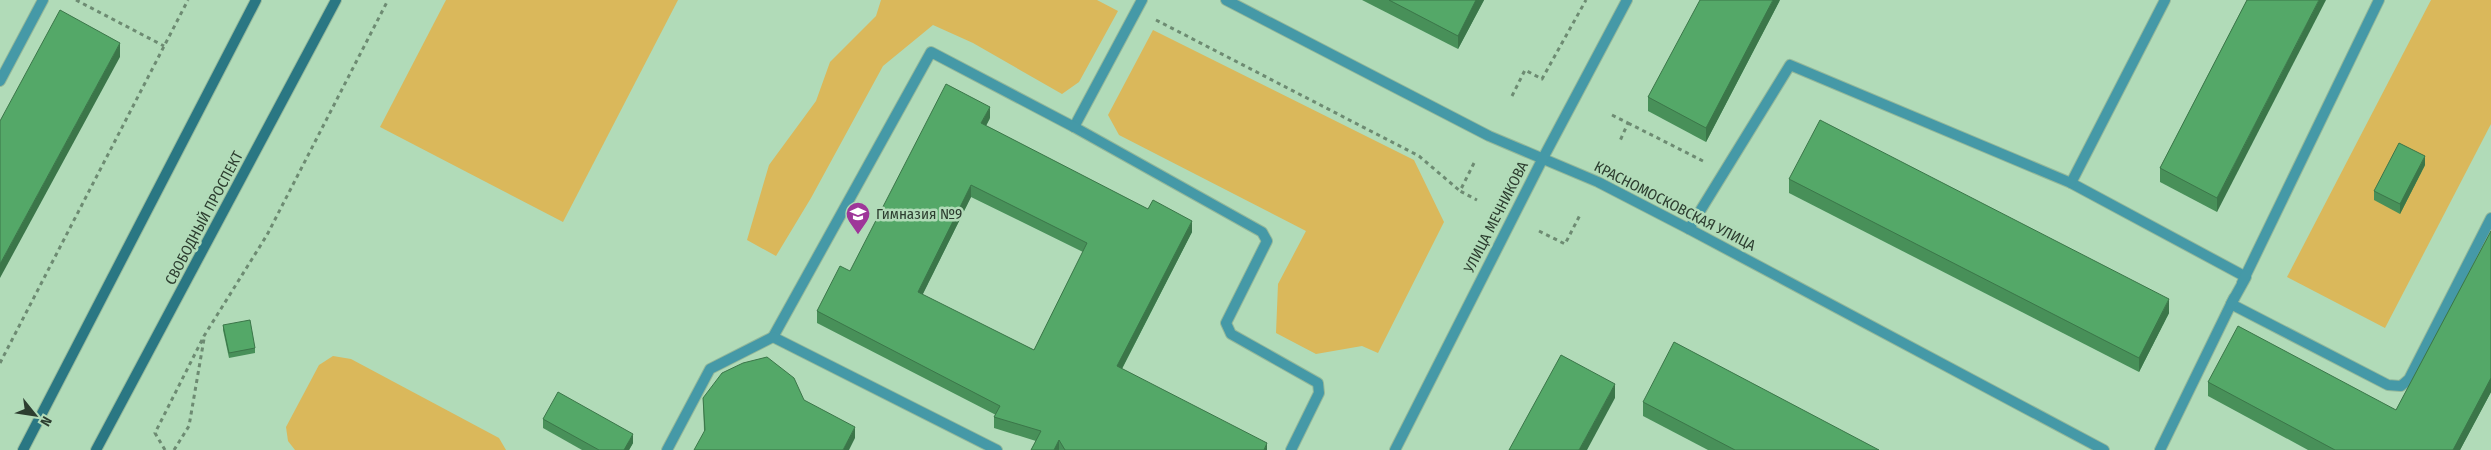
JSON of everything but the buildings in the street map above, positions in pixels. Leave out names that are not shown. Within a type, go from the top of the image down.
[{"type":"main road","points":[[23,450],[256,0]]},
{"type":"main road","name":"СВОБОДНЫЙ ПРОСПЕКТ","points":[[96,450],[336,0]]},
{"type":"street","points":[[0,81],[43,0]]},
{"type":"street","points":[[1074,126],[1142,0]]},
{"type":"street","name":"КРАСНОМОСКОВСКАЯ УЛИЦА","points":[[1226,0],[1490,136],[1542,160],[1598,182],[2104,450]]},
{"type":"street","name":"УЛИЦА МЕЧНИКОВА","points":[[1396,450],[1542,160],[1627,0]]},
{"type":"street","points":[[2071,183],[2165,0]]},
{"type":"street","points":[[2160,450],[2246,277],[2379,0]]},
{"type":"street","points":[[667,450],[710,370],[773,337],[931,52],[1074,126],[1262,232],[1267,241],[1226,323],[1231,334],[1318,383],[1319,393],[1291,450]]},
{"type":"street","points":[[1689,229],[1790,65],[2071,183],[2246,277]]},
{"type":"street","points":[[2231,304],[2388,385],[2401,386],[2409,378],[2491,218]]},
{"type":"street","points":[[773,337],[996,450]]},
{"type":"path","points":[[76,0],[164,46]]},
{"type":"path","points":[[0,363],[188,0]]},
{"type":"path","points":[[165,450],[155,433],[204,336],[267,235],[388,0]]},
{"type":"path","points":[[1512,96],[1525,70],[1542,79],[1586,0]]},
{"type":"path","points":[[1137,10],[1419,156],[1460,191],[1477,200]]},
{"type":"path","points":[[1612,115],[1724,172]]},
{"type":"path","points":[[1619,143],[1628,123]]},
{"type":"path","points":[[1460,191],[1474,163]]},
{"type":"path","points":[[1539,231],[1565,244],[1580,215]]},
{"type":"path","points":[[174,450],[189,426],[204,336]]},
{"type":"shaded area","points":[[446,0],[678,0],[563,222],[380,127]]},
{"type":"shaded area","points":[[881,0],[1097,0],[1118,11],[1079,82],[1062,94],[973,43],[933,25],[883,66],[811,198],[776,256],[747,240],[769,165],[816,101],[830,62],[876,16]]},
{"type":"shaded area","points":[[2431,0],[2491,0],[2491,124],[2385,328],[2287,277]]},
{"type":"shaded area","points":[[1153,30],[1414,160],[1444,222],[1378,353],[1362,346],[1316,354],[1276,333],[1278,284],[1306,231],[1119,135],[1108,115]]},
{"type":"shaded area","points":[[333,356],[351,359],[499,438],[506,450],[295,450],[288,441],[286,427],[319,365]]},
{"type":"place","name":"Гимназия №9","points":[[858,235]]}]
